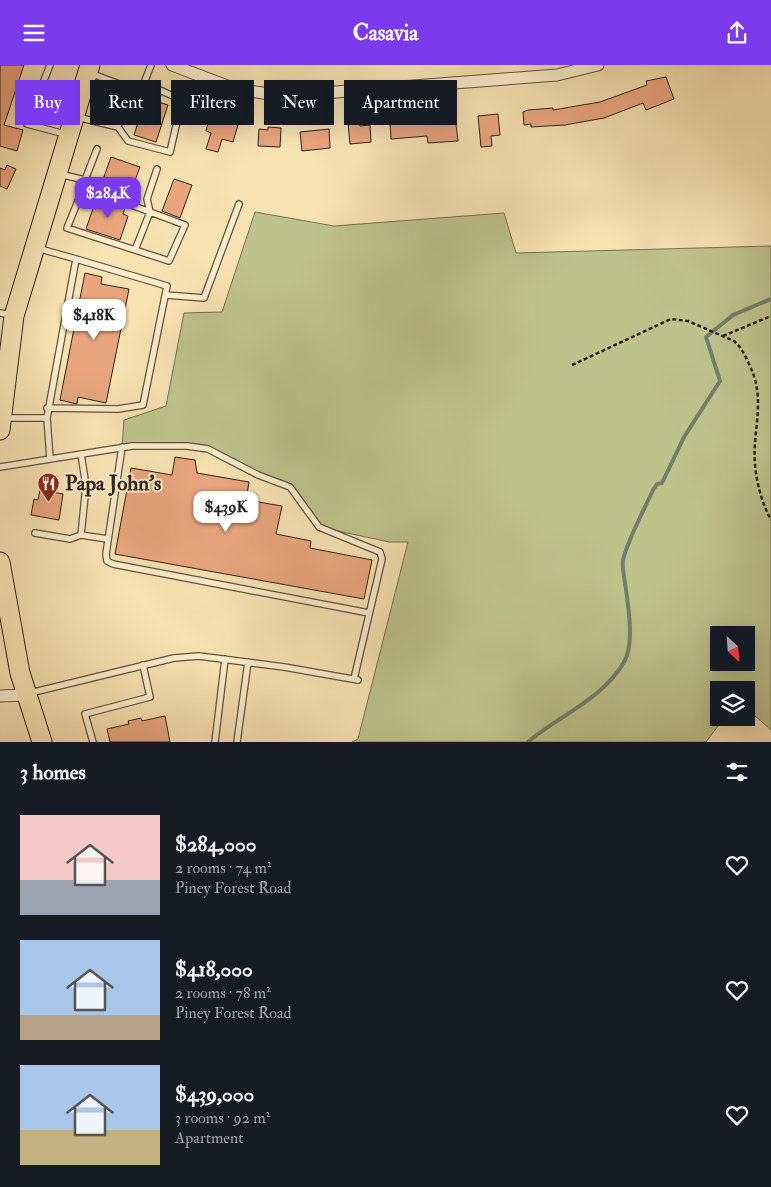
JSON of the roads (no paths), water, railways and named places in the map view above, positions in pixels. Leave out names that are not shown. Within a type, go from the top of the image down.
[{"type":"main road","points":[[80,100],[89,69]]},
{"type":"main road","points":[[1,417],[7,314],[34,247],[72,125]]},
{"type":"main road","points":[[0,562],[7,607],[26,695],[42,742]]},
{"type":"street","points":[[172,65],[235,89],[284,96],[557,75],[598,65]]},
{"type":"street","points":[[0,696],[26,695]]},
{"type":"lane","points":[[50,65],[28,124],[69,135]]},
{"type":"lane","points":[[145,80],[151,65]]},
{"type":"lane","points":[[89,69],[113,80]]},
{"type":"lane","points":[[80,118],[118,127],[128,141],[170,153],[182,100],[161,91]]},
{"type":"lane","points":[[85,180],[96,149]]},
{"type":"lane","points":[[135,250],[150,212],[147,199],[157,169]]},
{"type":"lane","points":[[57,174],[85,180],[91,190],[185,225],[169,261],[68,228],[78,201]]},
{"type":"lane","points":[[166,295],[204,298],[239,204]]},
{"type":"lane","points":[[34,247],[167,286],[143,405],[118,409],[47,408]]},
{"type":"lane","points":[[50,459],[47,408],[76,259]]},
{"type":"lane","points":[[1,417],[47,418]]},
{"type":"lane","points":[[0,467],[122,447],[187,446],[208,449],[258,475],[290,487],[319,527],[380,553],[382,559],[356,679],[199,656],[174,658],[26,695]]},
{"type":"lane","points":[[122,447],[108,539],[107,561],[114,564],[369,613]]},
{"type":"lane","points":[[81,454],[86,486],[81,535]]},
{"type":"lane","points":[[35,533],[70,539],[81,535],[108,539]]},
{"type":"lane","points":[[215,742],[225,659]]},
{"type":"lane","points":[[237,742],[248,662]]},
{"type":"lane","points":[[93,742],[85,714],[150,697],[143,665]]},
{"type":"waterway","points":[[528,742],[592,697],[615,675],[624,662],[630,635],[629,612],[623,572],[625,552],[653,490],[657,484],[662,483],[684,437],[720,381],[706,337],[733,315],[771,299]]},
{"type":"place","name":"Papa John's","points":[[49,502]]}]
